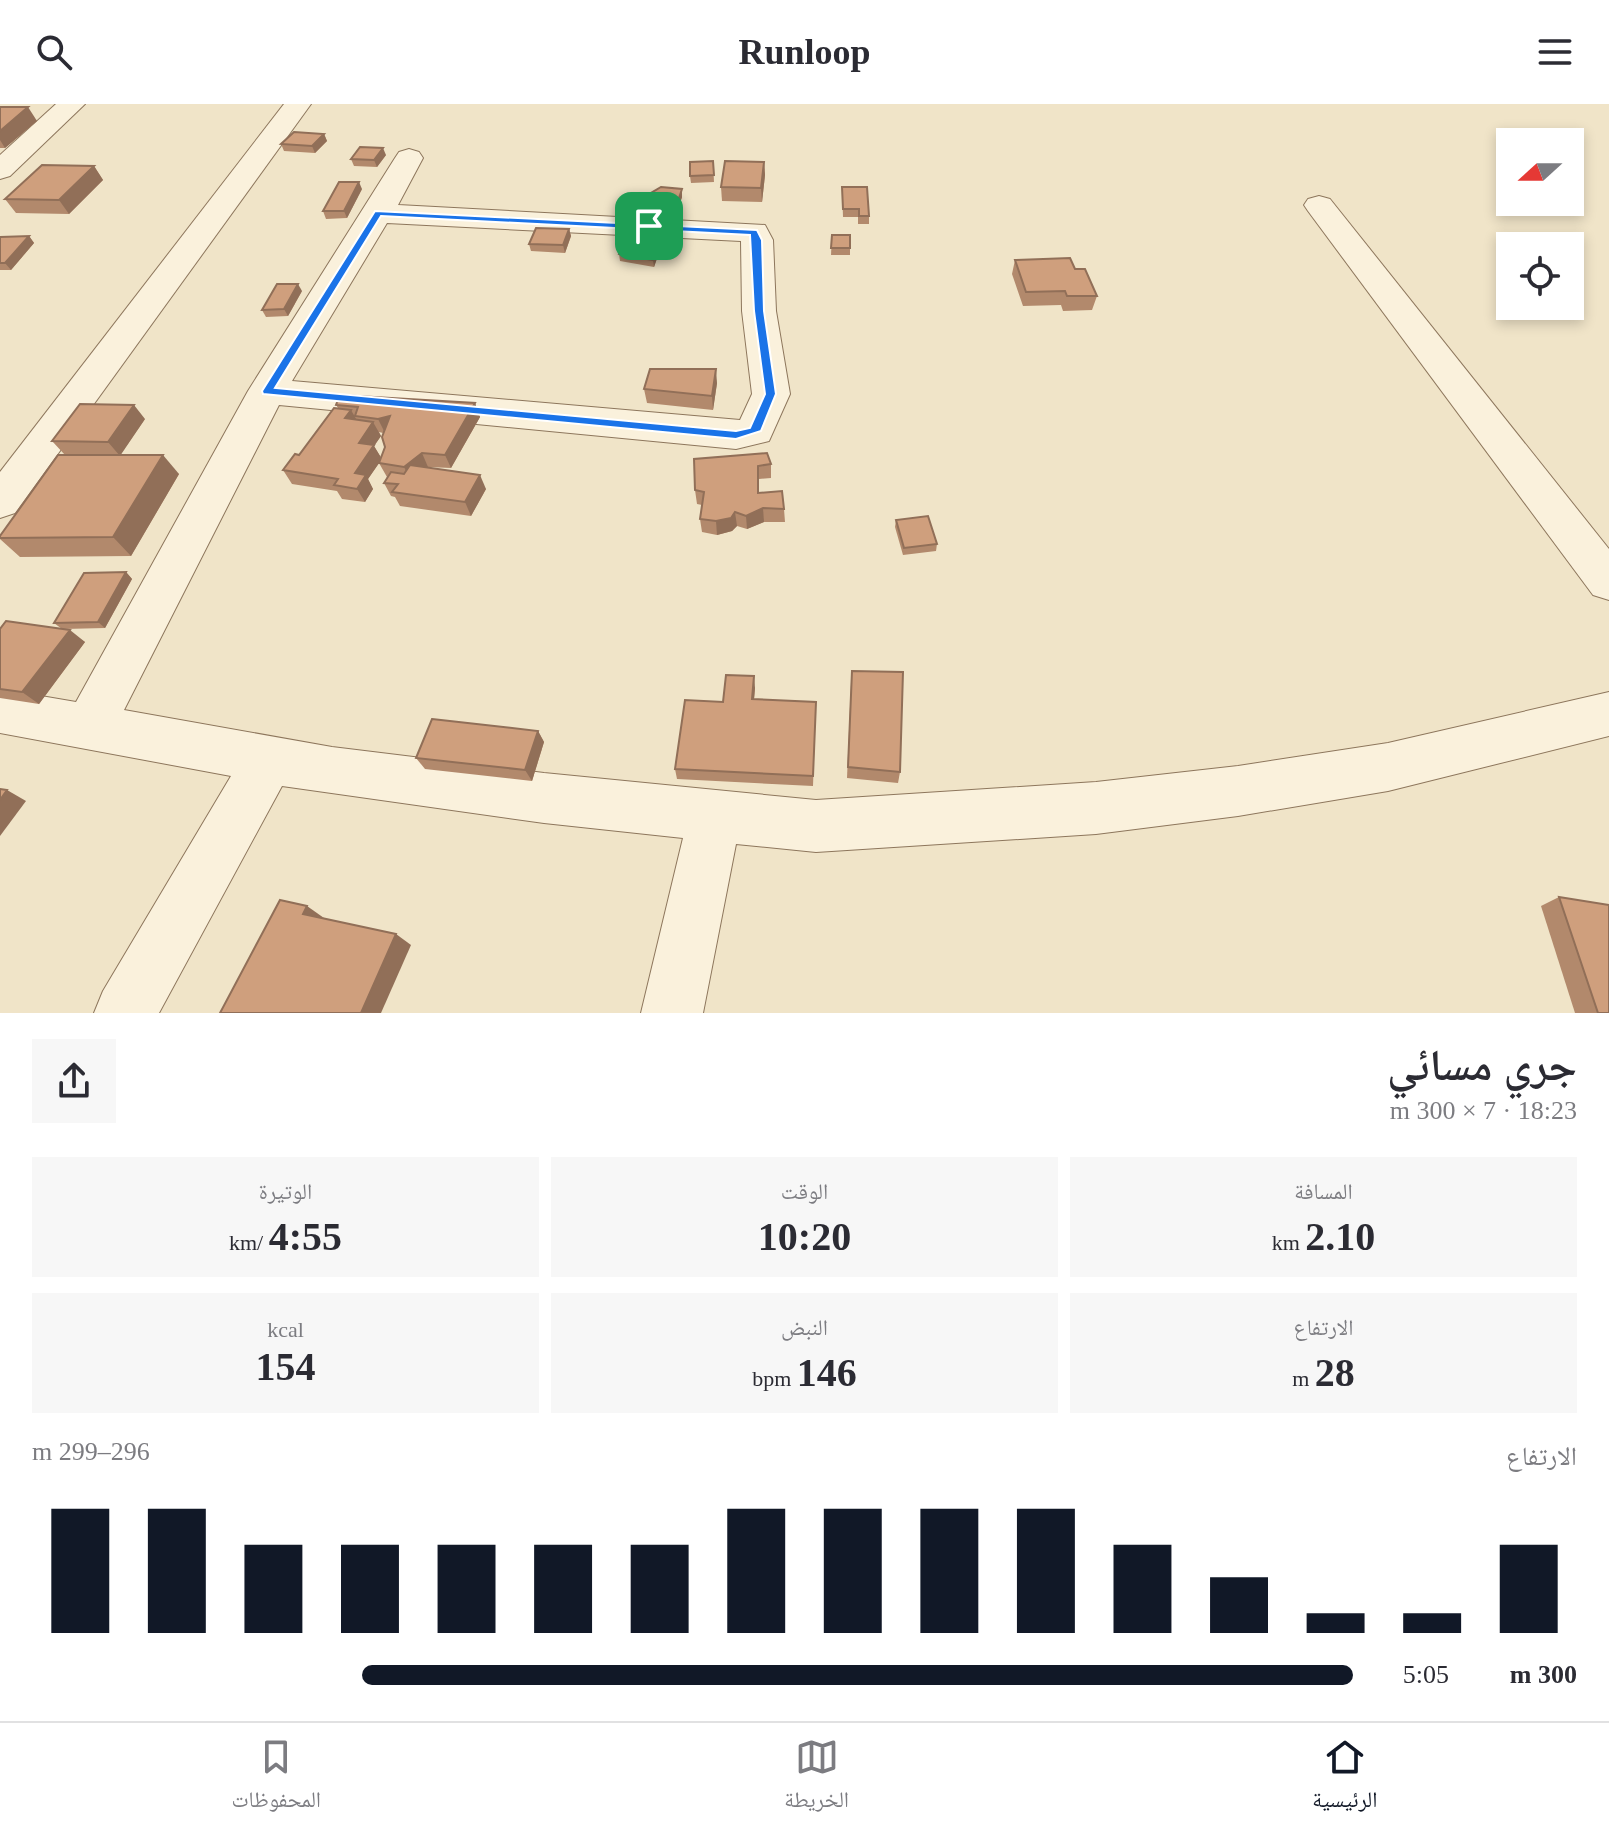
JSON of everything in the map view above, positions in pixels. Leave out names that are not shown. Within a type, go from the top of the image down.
[{"type":"street","points":[[0,170],[72,104]]},
{"type":"street","points":[[0,502],[298,104]]},
{"type":"street","points":[[89,727],[267,391],[409,158]]},
{"type":"street","points":[[1319,205],[1609,582]]},
{"type":"street","points":[[267,391],[736,435],[755,431],[771,394],[759,311],[757,240],[754,232],[378,213]]},
{"type":"street","points":[[0,711],[269,760],[529,796],[816,826],[1112,806],[1238,791],[1388,767],[1609,714]]},
{"type":"street","points":[[125,1013],[269,760]]},
{"type":"street","points":[[672,1013],[715,815]]},
{"type":"building","points":[[0,107],[28,107],[0,131]]},
{"type":"building","points":[[294,132],[324,134],[312,146],[281,144]]},
{"type":"building","points":[[360,147],[383,148],[374,160],[351,159]]},
{"type":"building","points":[[713,161],[714,175],[690,176],[690,162]]},
{"type":"building","points":[[725,161],[764,162],[761,188],[721,187]]},
{"type":"building","points":[[42,165],[94,166],[59,200],[5,199]]},
{"type":"building","points":[[339,182],[359,182],[344,211],[323,211]]},
{"type":"building","points":[[661,187],[682,189],[675,210],[639,208],[641,197],[652,195]]},
{"type":"building","points":[[842,187],[867,187],[869,216],[859,216],[859,209],[843,209]]},
{"type":"building","points":[[536,228],[569,229],[563,245],[529,244]]},
{"type":"building","points":[[638,233],[662,234],[653,260],[619,254],[624,239],[635,239]]},
{"type":"building","points":[[832,235],[850,235],[850,248],[831,248]]},
{"type":"building","points":[[29,236],[5,263],[0,263],[0,237]]},
{"type":"building","points":[[1070,258],[1075,269],[1085,269],[1097,296],[1067,296],[1065,291],[1026,292],[1015,260]]},
{"type":"building","points":[[277,284],[298,284],[284,309],[262,310]]},
{"type":"building","points":[[650,369],[716,369],[712,396],[644,389]]},
{"type":"building","points":[[340,395],[475,403],[445,455],[422,453],[404,467],[379,463],[385,447],[382,437],[390,416],[378,419],[355,416],[358,407],[336,405]]},
{"type":"building","points":[[80,404],[134,405],[108,442],[52,441]]},
{"type":"building","points":[[334,408],[351,410],[345,418],[373,422],[359,443],[374,445],[355,473],[366,475],[357,489],[334,485],[338,479],[283,470],[295,454],[299,455]]},
{"type":"building","points":[[767,453],[771,464],[758,466],[758,493],[782,491],[784,509],[763,508],[746,516],[735,512],[731,518],[716,521],[700,519],[704,492],[695,490],[694,459]]},
{"type":"building","points":[[58,455],[163,455],[113,537],[0,538]]},
{"type":"building","points":[[410,465],[480,475],[465,502],[392,492],[398,484],[384,483],[391,472],[404,474]]},
{"type":"building","points":[[928,516],[937,544],[904,548],[896,520]]},
{"type":"building","points":[[126,572],[98,622],[54,623],[84,573]]},
{"type":"building","points":[[6,621],[70,630],[22,692],[0,689],[0,629]]},
{"type":"building","points":[[852,671],[903,672],[900,772],[848,767]]},
{"type":"building","points":[[726,675],[754,676],[752,699],[816,702],[813,776],[675,769],[685,700],[723,702]]},
{"type":"building","points":[[432,719],[538,731],[525,770],[416,758]]},
{"type":"building","points":[[1559,897],[1609,905],[1609,1013],[1598,1013]]},
{"type":"building","points":[[280,900],[307,906],[303,914],[396,934],[361,1013],[220,1013]]},
{"type":"route","points":[[378,213],[649,226],[754,232],[757,240],[759,311],[771,394],[755,431],[736,435],[267,391],[378,213]]}]
